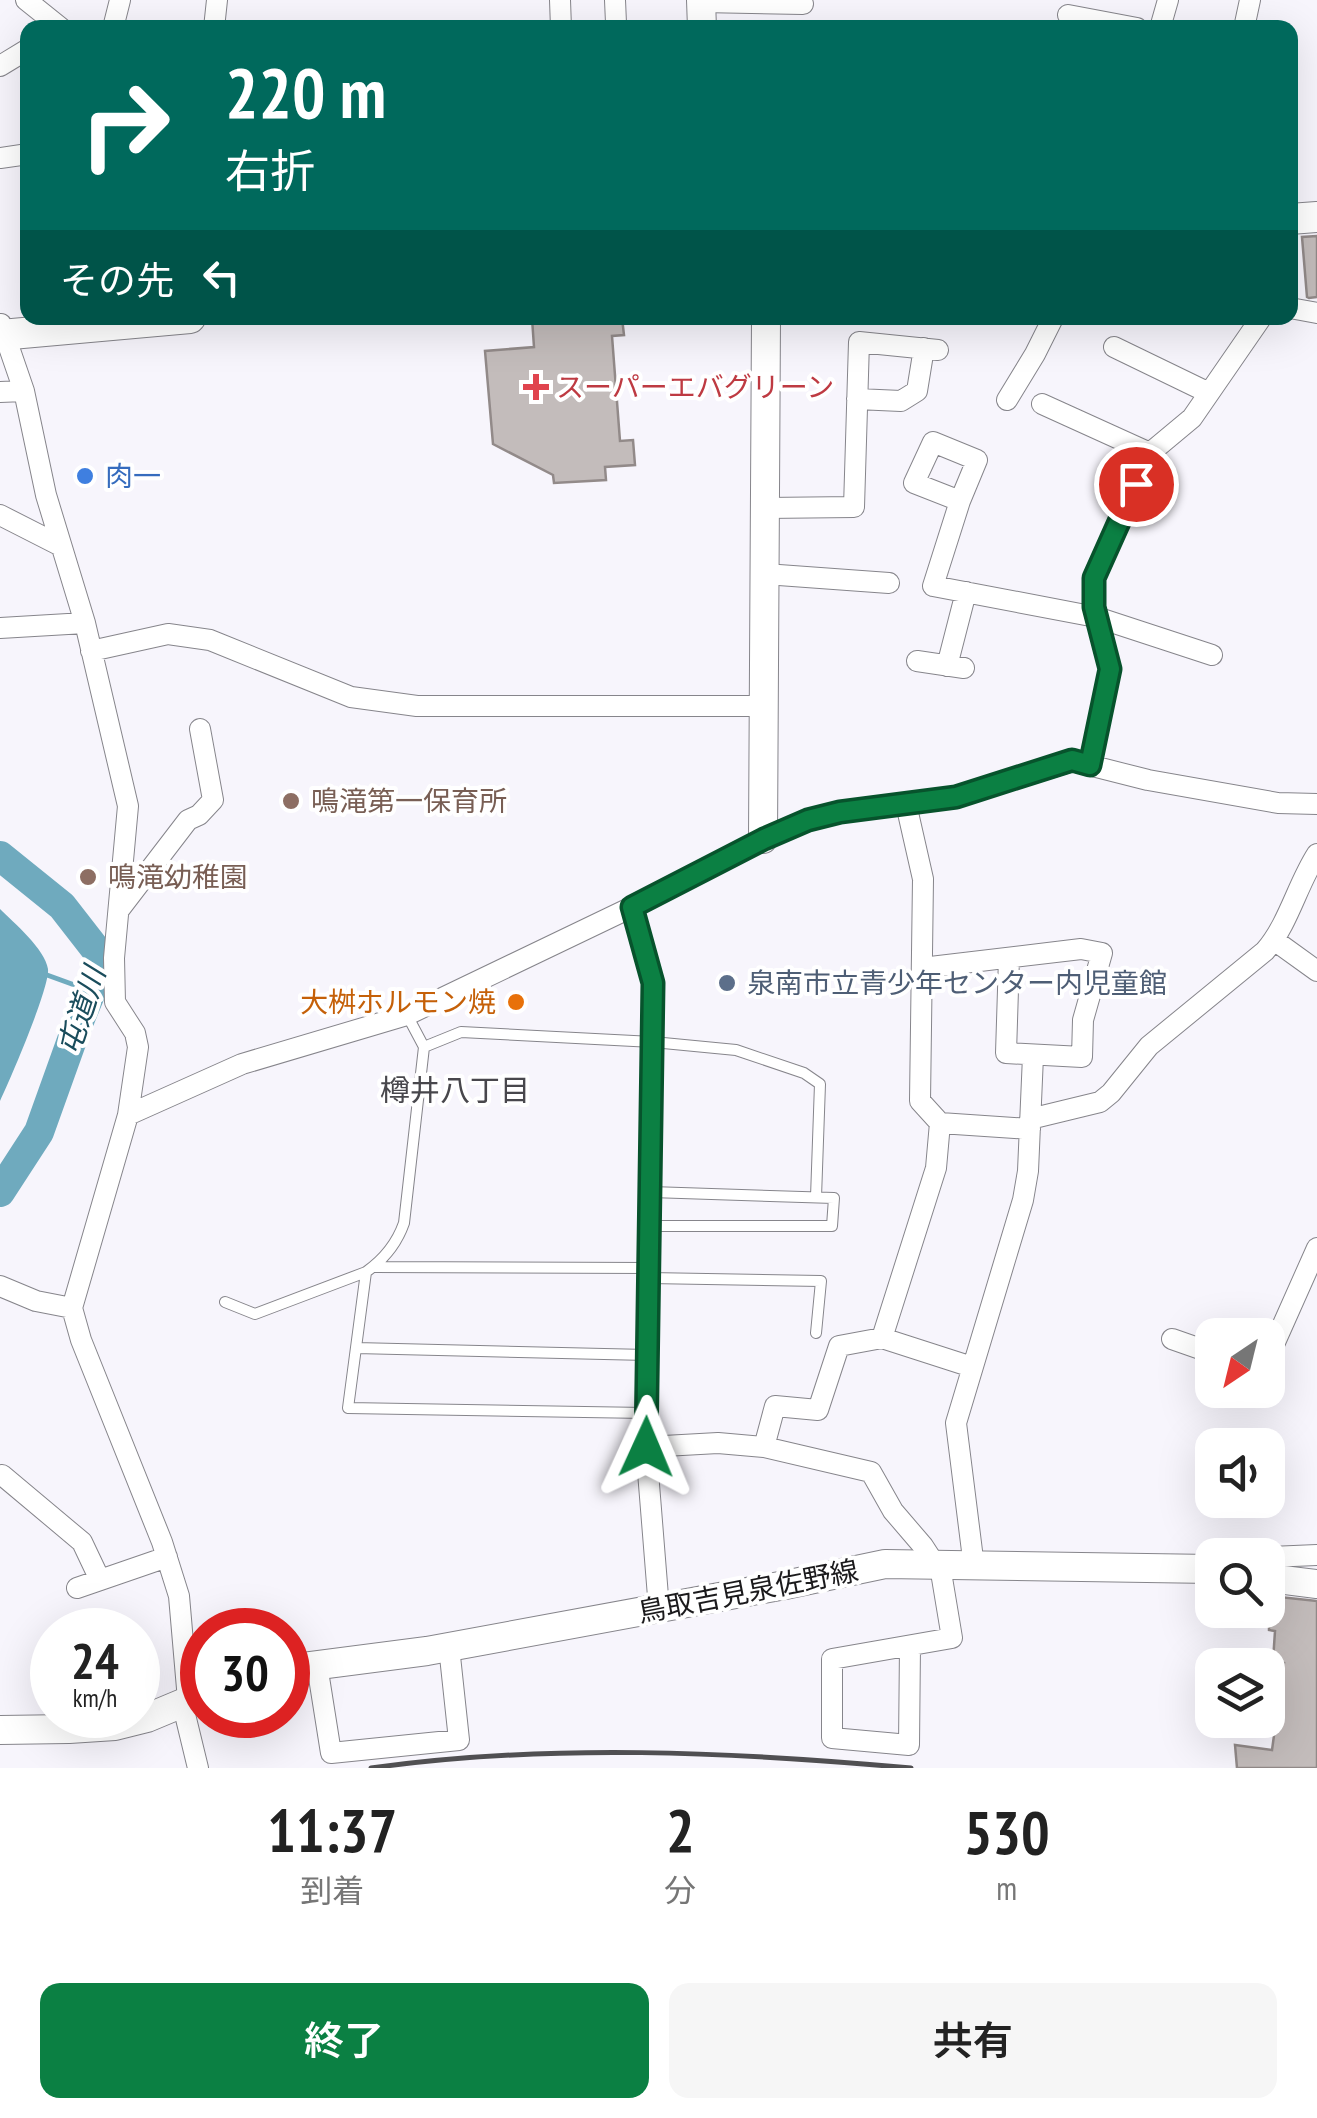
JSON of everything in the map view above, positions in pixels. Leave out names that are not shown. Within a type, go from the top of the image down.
[{"type":"main road","points":[[2,331],[84,325]]},
{"type":"main road","points":[[764,839],[766,325]]},
{"type":"main road","name":"鳥取吉見泉佐野線","points":[[310,1666],[448,1647],[886,1564],[1195,1569]]},
{"type":"main road","points":[[1285,1580],[1317,1584]]},
{"type":"main road","points":[[0,1730],[115,1726],[180,1704]]},
{"type":"street","points":[[34,2],[52,20]]},
{"type":"street","points":[[701,10],[779,2],[802,4]]},
{"type":"street","points":[[1068,16],[1091,20]]},
{"type":"street","points":[[1007,400],[1050,325]]},
{"type":"street","points":[[1090,765],[1110,669],[1094,607],[1094,578],[1150,453],[1192,418],[1256,325]]},
{"type":"street","points":[[2,331],[24,390],[46,494],[84,623],[128,806],[114,958],[115,1002],[135,1033],[138,1046],[128,1115],[72,1308],[81,1340],[167,1556],[180,1612]]},
{"type":"street","points":[[765,508],[854,508],[859,342],[931,349],[918,391],[900,401],[858,399]]},
{"type":"street","points":[[1114,348],[1209,394]]},
{"type":"street","points":[[0,392],[24,390]]},
{"type":"street","points":[[1042,404],[1150,453]]},
{"type":"street","points":[[960,502],[933,586],[1096,617],[1212,655]]},
{"type":"street","points":[[0,515],[62,546]]},
{"type":"street","points":[[765,574],[889,582]]},
{"type":"street","points":[[916,661],[955,667],[966,592]]},
{"type":"street","points":[[0,628],[84,623]]},
{"type":"street","points":[[91,651],[168,634],[210,640],[351,697],[418,706],[764,706]]},
{"type":"street","points":[[118,912],[188,820],[200,816],[213,800],[200,729]]},
{"type":"street","points":[[128,1115],[242,1064],[407,1015],[808,820],[956,797],[1072,760],[1148,780],[1278,803],[1317,804]]},
{"type":"street","points":[[882,1338],[936,1168],[940,1124],[920,1100],[924,878],[906,804]]},
{"type":"street","points":[[940,1124],[1030,1124],[1100,1102],[1150,1046],[1265,951],[1279,935],[1317,854]]},
{"type":"street","points":[[632,907],[653,983],[646,1447],[659,1608]]},
{"type":"street","points":[[1274,940],[1317,972]]},
{"type":"street","points":[[922,968],[1081,949],[1102,952],[1083,1020],[1082,1057],[1006,1053],[1009,958]]},
{"type":"street","points":[[974,1567],[956,1424],[1024,1200],[1033,1056]]},
{"type":"street","points":[[1285,1320],[1317,1248]]},
{"type":"street","points":[[0,1286],[72,1308]]},
{"type":"street","points":[[764,1447],[775,1406],[818,1410],[838,1346],[882,1338],[972,1367]]},
{"type":"street","points":[[1172,1339],[1195,1347]]},
{"type":"street","points":[[646,1447],[718,1442],[764,1447],[871,1472],[893,1511],[938,1566],[952,1638],[832,1659],[832,1738],[909,1745],[910,1646]]},
{"type":"street","points":[[2,1474],[82,1542],[100,1580]]},
{"type":"street","points":[[1285,1556],[1317,1555]]},
{"type":"street","points":[[76,1588],[167,1556]]},
{"type":"street","points":[[317,1665],[331,1753],[459,1740],[448,1647]]},
{"type":"street","points":[[195,1738],[198,1768]]},
{"type":"lane","points":[[407,1015],[424,1047],[404,1223],[400,1235],[370,1270],[348,1408],[647,1413]]},
{"type":"lane","points":[[424,1047],[460,1032],[653,1042],[736,1050],[804,1072],[820,1084],[816,1197]]},
{"type":"lane","points":[[650,1226],[832,1226],[834,1198],[651,1192]]},
{"type":"lane","points":[[225,1302],[255,1314],[370,1270],[649,1273],[821,1281],[816,1333]]},
{"type":"lane","points":[[356,1348],[648,1355]]},
{"type":"water","points":[[0,909],[35,945],[48,969],[36,1013],[0,1101]]},
{"type":"building","points":[[1317,236],[1317,297],[1309,298],[1302,237]]},
{"type":"building","points":[[532,325],[623,325],[624,335],[612,336],[620,441],[633,440],[635,465],[605,467],[606,480],[554,483],[553,475],[493,444],[485,351],[534,347]]},
{"type":"building","points":[[1285,1598],[1317,1601],[1317,1768],[1237,1768],[1235,1745],[1272,1750],[1274,1738],[1285,1738],[1285,1648],[1274,1648],[1275,1631],[1269,1630],[1285,1628]]},
{"type":"waterway","name":"屯道川","points":[[0,856],[62,906],[104,960],[39,1132],[0,1192]]},
{"type":"waterway","points":[[47,975],[91,991]]},
{"type":"railway","points":[[371,1768],[438,1760],[574,1753],[708,1754],[911,1768]]},
{"type":"place","name":"スーパーエバグリーン","points":[[536,387]]},
{"type":"place","name":"肉一","points":[[85,476]]},
{"type":"place","name":"鳴滝第一保育所","points":[[291,801]]},
{"type":"place","name":"鳴滝幼稚園","points":[[88,877]]},
{"type":"place","name":"泉南市立青少年センター内児童館","points":[[727,983]]},
{"type":"place","name":"大桝ホルモン焼","points":[[516,1002]]},
{"type":"district","name":"樽井八丁目","points":[[455,1091]]},
{"type":"route","points":[[646,1447],[653,983],[632,907],[808,820],[956,797],[1072,760],[1090,765],[1110,669],[1094,607],[1094,578],[1136,484]]}]
